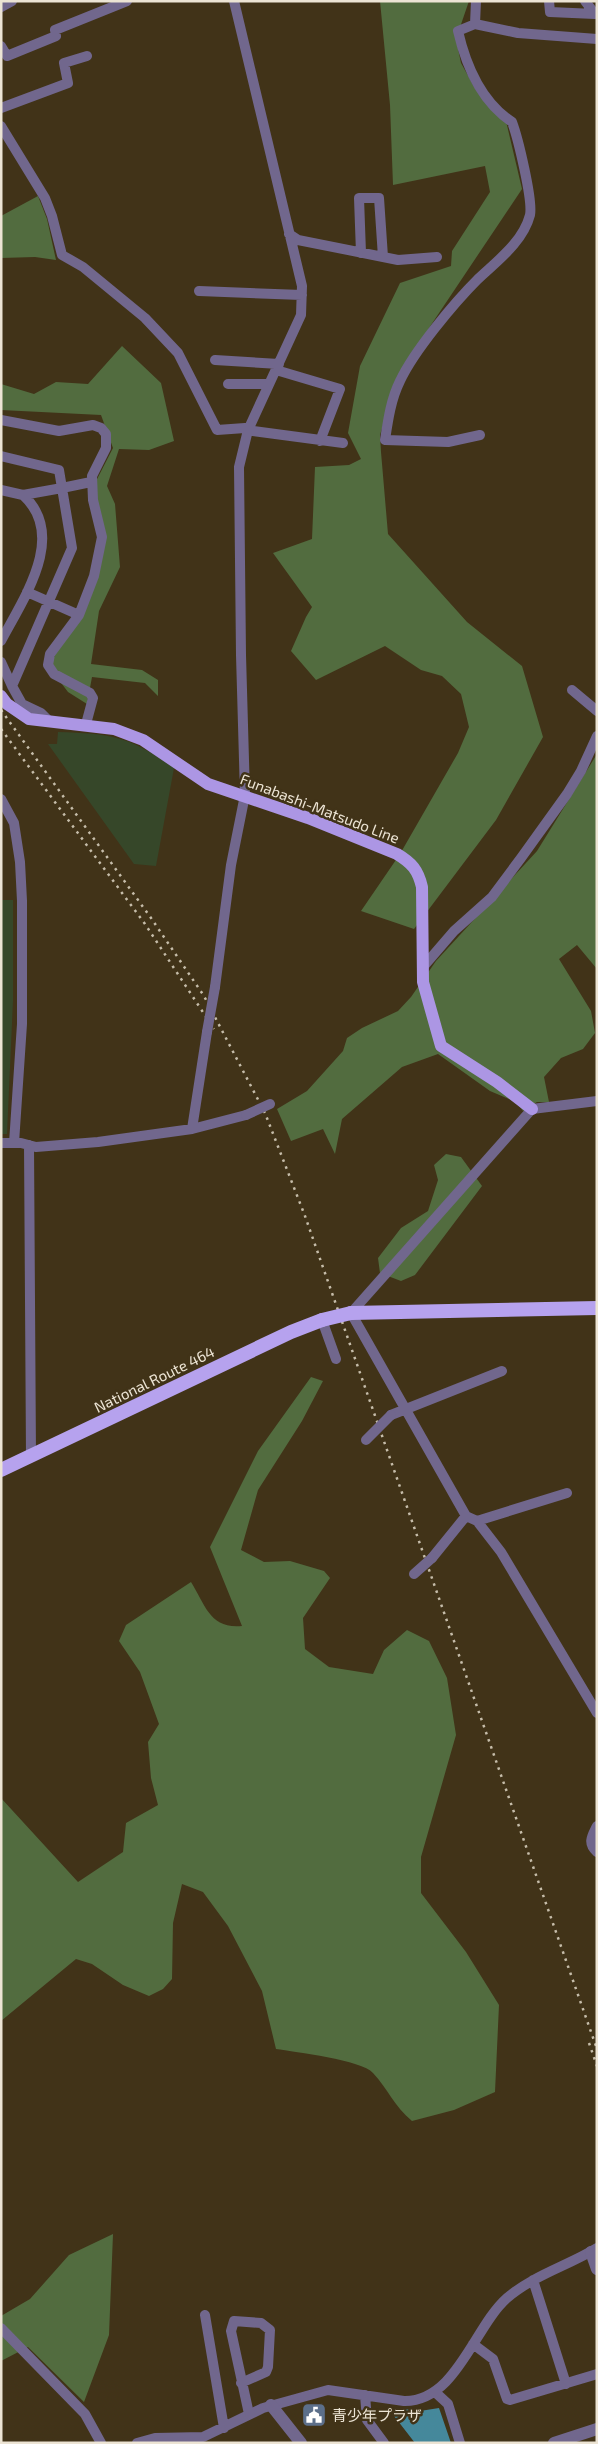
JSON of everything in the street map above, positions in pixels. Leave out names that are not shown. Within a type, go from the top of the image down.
[{"type":"highway","points":[[351,1313],[597,1308]]},
{"type":"highway","name":"National Route 464","points":[[1,1470],[265,1344],[322,1320],[351,1313]]},
{"type":"main road","name":"Funabashi-Matsudo Line","points":[[1,696],[7,704],[29,719],[86,724],[114,729],[143,740],[208,784],[245,795],[388,850],[412,864],[419,874],[422,888],[424,982],[440,1046],[497,1082],[532,1109]]},
{"type":"street","points":[[1,7],[12,1]]},
{"type":"street","points":[[1,46],[7,56],[56,36],[56,30],[127,1]]},
{"type":"street","points":[[192,1129],[232,865],[245,795],[239,467],[248,430],[301,315],[302,295],[302,286],[234,1]]},
{"type":"street","points":[[475,24],[476,1]]},
{"type":"street","points":[[549,1],[550,12],[595,14],[585,1]]},
{"type":"street","points":[[480,435],[448,442],[385,440],[390,410],[400,382],[414,357],[470,288],[503,258],[530,215],[529,190],[512,122],[504,116],[486,95],[463,54],[458,31],[475,24],[518,34],[597,39]]},
{"type":"street","points":[[1,108],[68,83],[64,63],[88,56]]},
{"type":"street","points":[[1,126],[28,167],[45,198],[62,254],[83,266],[145,318],[178,353],[217,430],[248,430],[343,443]]},
{"type":"street","points":[[361,252],[359,198],[379,198],[383,257]]},
{"type":"street","points":[[289,234],[298,240],[398,260],[436,257]]},
{"type":"street","points":[[199,291],[302,295]]},
{"type":"street","points":[[215,360],[278,367],[340,389],[320,441]]},
{"type":"street","points":[[228,384],[269,384]]},
{"type":"street","points":[[1,420],[59,431],[93,425],[101,428],[106,434],[106,448],[92,476],[91,482],[102,537],[94,576],[79,614],[50,654],[48,665],[54,674],[90,693],[94,698],[86,724]]},
{"type":"street","points":[[1,456],[59,470],[72,548],[12,686]]},
{"type":"street","points":[[1,490],[23,495],[91,482]]},
{"type":"street","points":[[1,641],[27,592],[38,567],[42,549],[43,530],[38,512],[23,495]]},
{"type":"street","points":[[27,592],[79,614]]},
{"type":"street","points":[[1,662],[22,704],[41,714],[49,721]]},
{"type":"street","points":[[572,690],[597,711]]},
{"type":"street","points":[[423,966],[454,931],[492,896],[521,858],[567,794],[581,771],[597,736]]},
{"type":"street","points":[[1,798],[14,823],[20,862],[22,901],[22,1024],[14,1143]]},
{"type":"street","points":[[597,1101],[532,1109],[351,1313],[466,1516],[477,1521],[501,1552],[597,1714]]},
{"type":"street","points":[[1,1143],[36,1147],[98,1142],[192,1129],[246,1115],[270,1104]]},
{"type":"street","points":[[29,1145],[31,1456]]},
{"type":"street","points":[[322,1320],[336,1359]]},
{"type":"street","points":[[366,1440],[392,1416],[502,1371]]},
{"type":"street","points":[[477,1521],[567,1493]]},
{"type":"street","points":[[414,1574],[432,1558],[466,1516]]},
{"type":"street","points":[[597,1826],[590,1840],[591,1846],[597,1852]]},
{"type":"street","points":[[137,2443],[155,2438],[203,2437],[267,2406],[328,2390],[415,2401],[436,2392],[462,2362],[495,2311],[506,2298],[533,2280],[594,2250],[597,2269]]},
{"type":"street","points":[[533,2280],[566,2384]]},
{"type":"street","points":[[205,2315],[224,2428]]},
{"type":"street","points":[[241,2383],[266,2372],[268,2367],[270,2330],[261,2323],[234,2321],[230,2332],[241,2383],[249,2414]]},
{"type":"street","points":[[1,2328],[85,2414],[101,2443]]},
{"type":"street","points":[[473,2344],[493,2359],[507,2399],[513,2400],[597,2374]]},
{"type":"street","points":[[436,2392],[448,2404],[460,2443]]},
{"type":"street","points":[[365,2395],[367,2420],[384,2443]]},
{"type":"street","points":[[267,2406],[290,2443]]},
{"type":"street","points":[[267,2406],[301,2443]]},
{"type":"street","points":[[554,2443],[597,2429]]},
{"type":"green space","points":[[380,1],[469,1],[456,39],[461,63],[476,90],[506,121],[522,189],[431,325],[396,383],[380,435],[388,534],[467,622],[522,666],[543,737],[496,820],[414,929],[361,911],[400,854],[458,753],[469,727],[461,694],[442,676],[421,670],[385,646],[316,680],[291,651],[312,607],[273,553],[312,539],[315,467],[349,465],[361,459],[348,433],[360,366],[400,283],[451,266],[452,251],[490,192],[485,166],[393,185],[390,105]]},
{"type":"green space","points":[[38,196],[47,219],[56,260],[35,257],[1,258],[1,216]]},
{"type":"green space","points":[[122,346],[161,383],[174,441],[149,450],[119,449],[107,486],[115,504],[120,567],[99,611],[91,664],[142,670],[158,680],[158,696],[145,683],[92,677],[87,704],[68,692],[49,667],[75,613],[102,546],[94,485],[113,448],[101,415],[1,410],[1,384],[34,394],[56,382],[88,384]]},
{"type":"green space","points":[[58,732],[93,734],[120,739],[145,749],[174,768],[156,866],[134,864],[48,744],[57,744]]},
{"type":"green space","points":[[597,754],[597,969],[577,945],[559,959],[591,1011],[595,1033],[583,1049],[561,1058],[544,1077],[549,1102],[537,1102],[523,1111],[516,1102],[490,1091],[438,1054],[402,1067],[342,1119],[335,1154],[323,1129],[291,1141],[277,1109],[307,1091],[343,1051],[347,1038],[362,1028],[398,1011],[411,997],[436,961],[537,851]]},
{"type":"green space","points":[[1,900],[13,900],[13,1001],[7,1134],[1,1134]]},
{"type":"green space","points":[[446,1154],[461,1157],[482,1186],[415,1275],[401,1281],[380,1273],[378,1258],[401,1228],[428,1211],[438,1180],[434,1165]]},
{"type":"green space","points":[[311,1377],[323,1381],[302,1421],[258,1490],[241,1550],[264,1562],[290,1561],[324,1571],[330,1578],[303,1618],[305,1649],[329,1667],[373,1674],[384,1650],[407,1630],[429,1641],[447,1678],[456,1735],[421,1857],[421,1893],[466,1952],[499,2005],[495,2092],[454,2110],[412,2121],[400,2109],[373,2073],[366,2068],[328,2057],[276,2049],[262,1991],[228,1926],[203,1892],[182,1884],[173,1923],[172,1979],[163,1989],[149,1996],[123,1985],[92,1964],[76,1959],[1,2021],[1,1798],[78,1882],[123,1852],[126,1823],[158,1805],[151,1778],[148,1742],[159,1724],[140,1672],[119,1641],[126,1625],[191,1582],[205,1607],[216,1620],[231,1626],[242,1626],[210,1547],[258,1451]]},
{"type":"green space","points":[[113,2234],[109,2335],[84,2402],[28,2347],[1,2361],[1,2316],[30,2299],[69,2255]]},
{"type":"water","points":[[395,2408],[420,2411],[439,2408],[451,2443],[415,2443],[391,2412]]},
{"type":"railway","points":[[1,710],[151,918],[204,996],[265,1113],[305,1216],[597,2049]]},
{"type":"railway","points":[[1,729],[145,924],[214,1029]]},
{"type":"railway","points":[[589,2043],[597,2066]]},
{"type":"place","name":"青少年プラザ","points":[[314,2415]]}]
